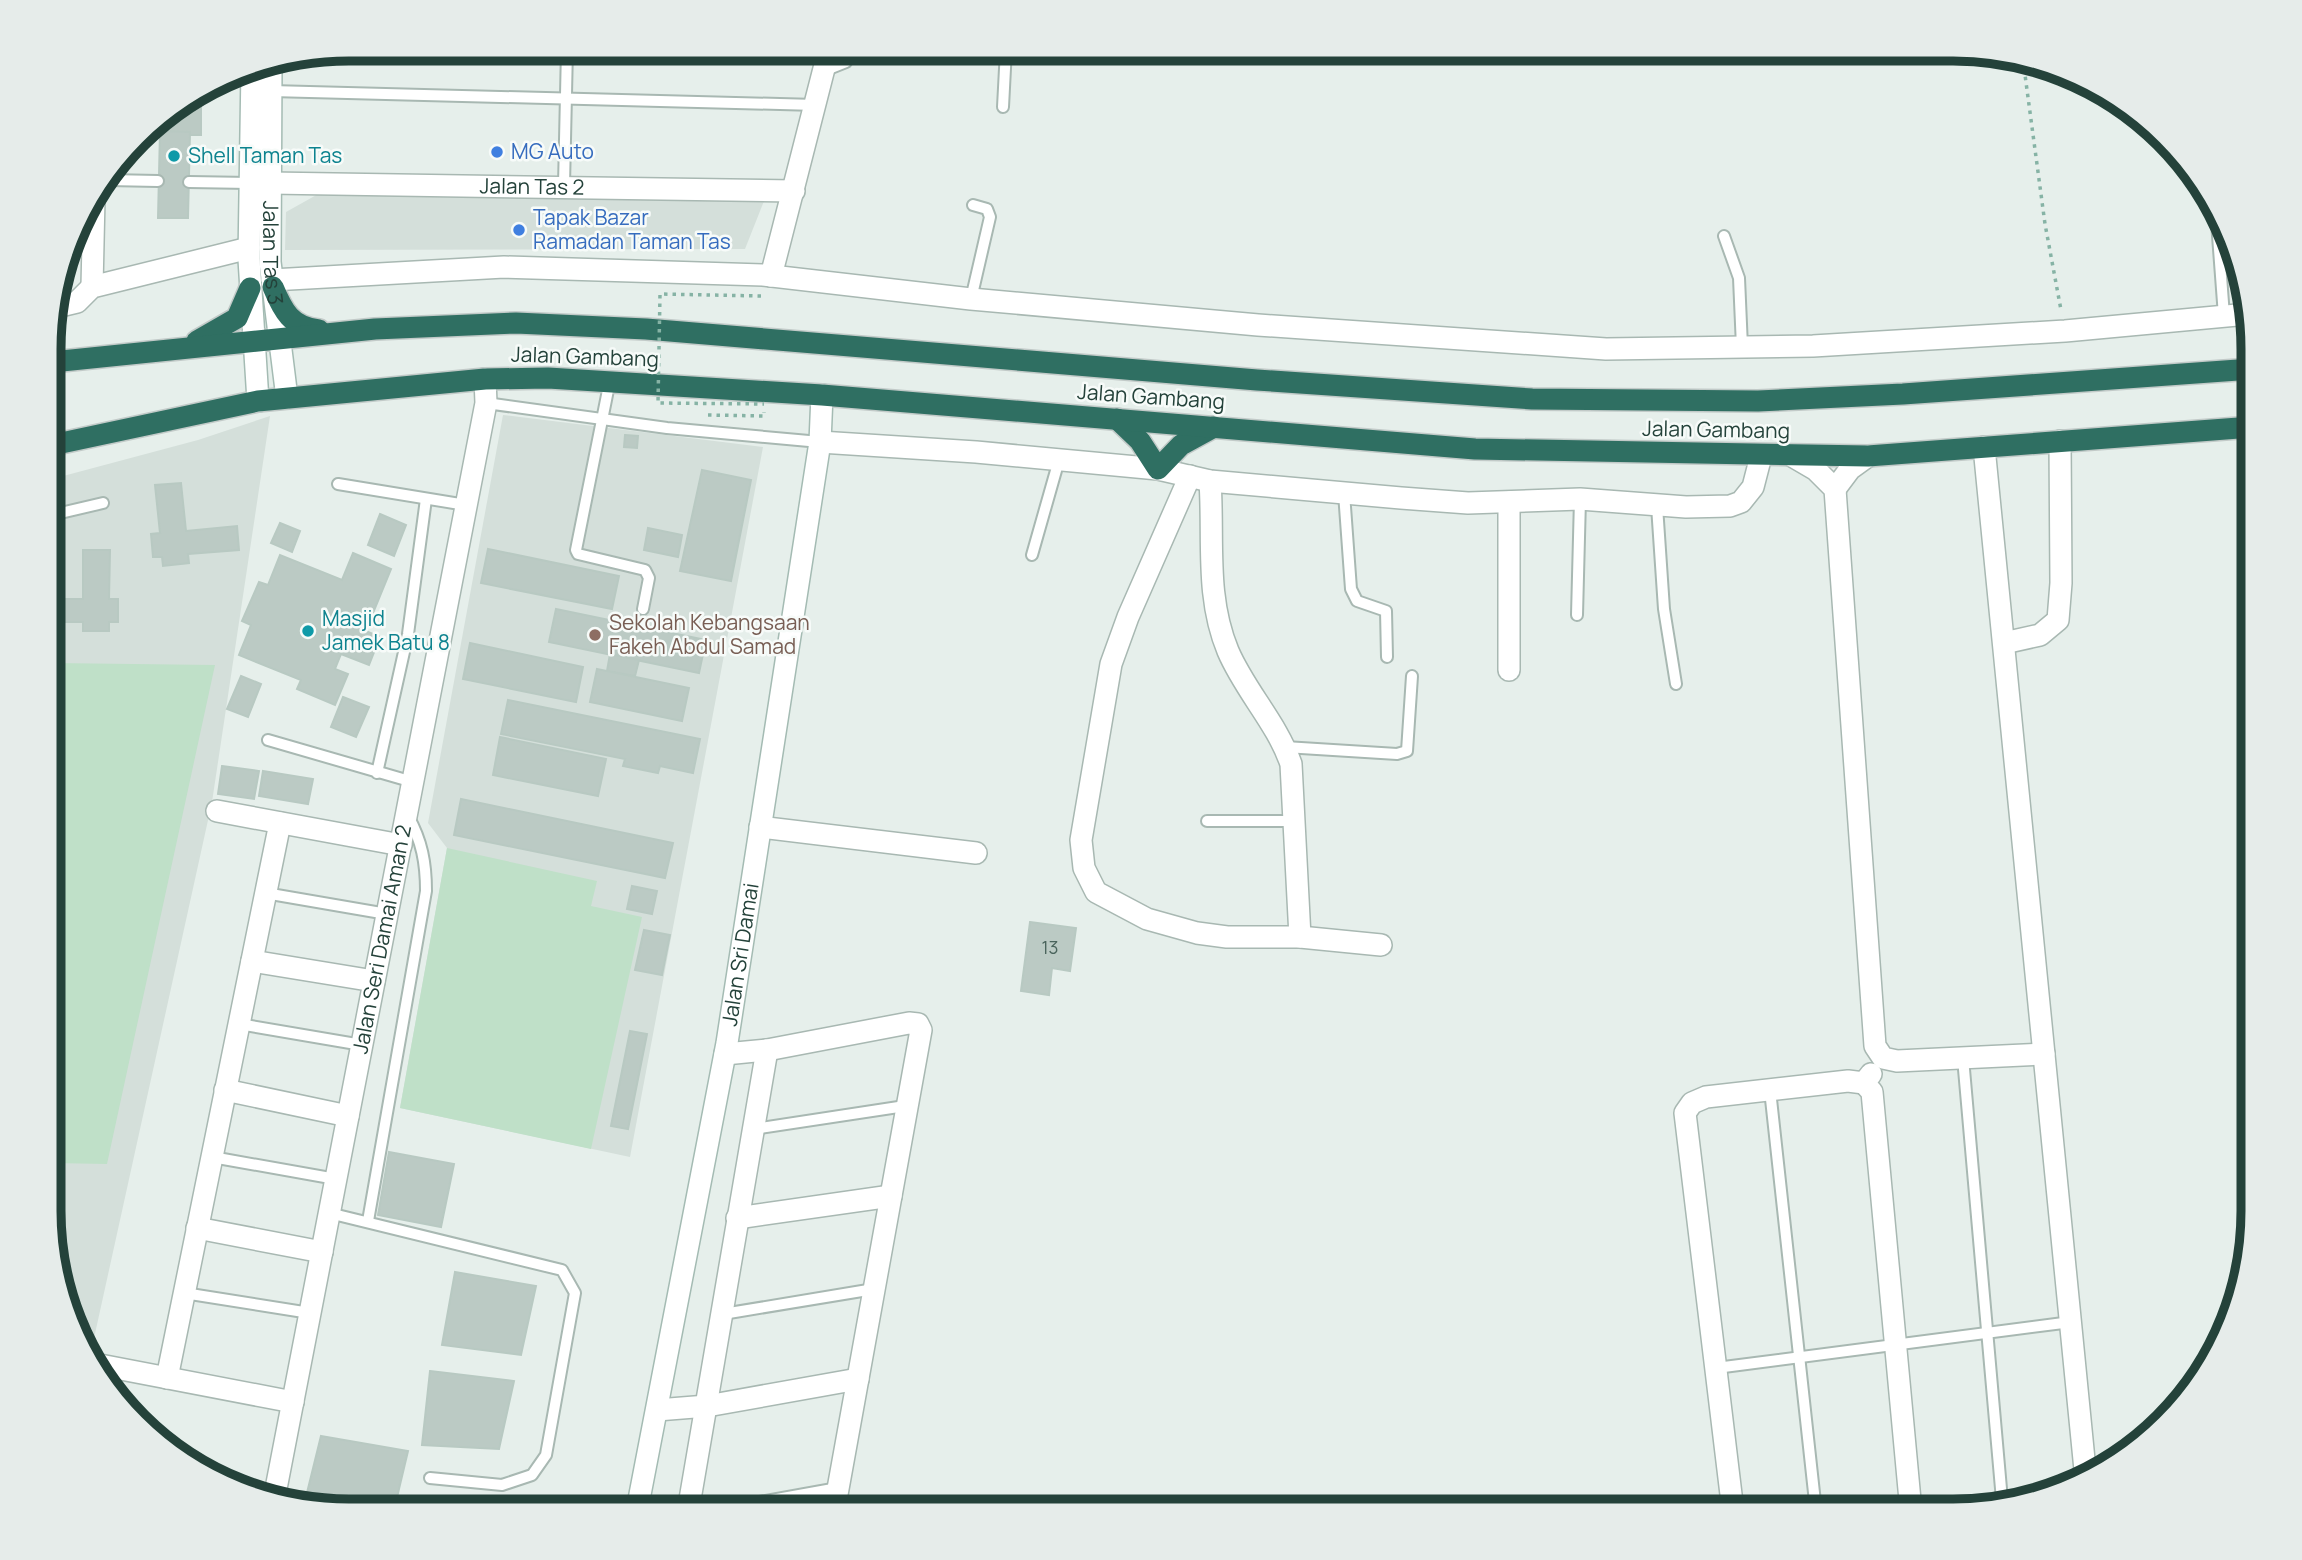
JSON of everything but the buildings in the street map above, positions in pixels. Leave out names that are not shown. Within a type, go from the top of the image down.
[{"type":"highway","points":[[272,284],[284,312],[295,324],[314,330],[340,332]]},
{"type":"highway","points":[[182,348],[225,328],[237,318],[250,288]]},
{"type":"highway","name":"Jalan Gambang","points":[[61,361],[340,332],[516,323],[646,329],[1243,379],[1532,399],[1771,400],[1903,394],[2241,370]]},
{"type":"highway","name":"Jalan Gambang","points":[[61,444],[258,401],[485,379],[610,380],[1216,426],[1475,449],[1868,456],[2241,427]]},
{"type":"highway","points":[[1117,419],[1140,442],[1158,469],[1181,445],[1216,426]]},
{"type":"street","points":[[771,276],[827,61]]},
{"type":"street","name":"Jalan Tas 3","points":[[258,401],[249,248],[260,183],[271,72]]},
{"type":"street","name":"Jalan Tas 3","points":[[253,78],[260,183],[287,398]]},
{"type":"street","name":"Jalan Tas 2","points":[[260,183],[564,185],[794,191]]},
{"type":"street","points":[[92,288],[94,217]]},
{"type":"street","points":[[65,305],[78,302],[92,288],[249,248]]},
{"type":"street","points":[[272,284],[504,267],[569,266],[771,276],[971,299],[1258,325],[1592,348],[1813,346],[2065,331],[2238,315]]},
{"type":"street","name":"Jalan Seri Damai Aman 2","points":[[276,1489],[486,403],[485,379]]},
{"type":"street","name":"Jalan Sri Damai","points":[[639,1499],[724,1054],[820,442],[822,395]]},
{"type":"street","points":[[2004,643],[2040,635],[2057,620],[2061,583],[2060,441]]},
{"type":"street","points":[[820,442],[1158,469],[1200,479],[1468,503],[1580,499],[1657,506],[1730,506],[1741,502],[1753,487],[1761,456]]},
{"type":"street","points":[[1984,447],[2085,1467]]},
{"type":"street","points":[[1792,456],[1816,470],[1835,489]]},
{"type":"street","points":[[1868,456],[1850,469],[1835,489],[1875,1046],[1883,1058],[1897,1061],[2044,1054]]},
{"type":"street","points":[[1200,479],[1214,611],[1237,668],[1285,747],[1291,764],[1300,937]]},
{"type":"street","points":[[1200,479],[1128,617],[1111,664],[1081,840],[1084,868],[1096,892],[1147,919],[1197,933],[1227,937],[1300,937],[1381,945]]},
{"type":"street","points":[[1509,502],[1509,670]]},
{"type":"street","points":[[216,811],[401,845]]},
{"type":"street","points":[[167,1378],[280,822]]},
{"type":"street","points":[[760,827],[976,853]]},
{"type":"street","points":[[252,961],[374,981]]},
{"type":"street","points":[[724,1054],[767,1050],[909,1023],[920,1027],[836,1499]]},
{"type":"street","points":[[690,1499],[767,1050]]},
{"type":"street","points":[[1864,1083],[1883,1058]]},
{"type":"street","points":[[1732,1499],[1685,1113],[1692,1103],[1706,1097],[1847,1081],[1864,1083],[1872,1092],[1911,1499]]},
{"type":"street","points":[[225,1090],[348,1116]]},
{"type":"street","points":[[737,1218],[891,1196]]},
{"type":"street","points":[[197,1228],[322,1252]]},
{"type":"street","points":[[107,1366],[293,1402]]},
{"type":"street","points":[[657,1410],[707,1406],[858,1379]]},
{"type":"lane","points":[[564,185],[566,61]]},
{"type":"lane","points":[[1003,107],[1005,61]]},
{"type":"lane","points":[[271,91],[816,104]]},
{"type":"lane","points":[[116,180],[158,181]]},
{"type":"lane","points":[[189,182],[260,183]]},
{"type":"lane","points":[[971,299],[990,217],[987,209],[973,205]]},
{"type":"lane","points":[[1724,236],[1739,278],[1742,348]]},
{"type":"lane","points":[[2218,237],[2224,316]]},
{"type":"lane","points":[[610,380],[576,550],[578,554],[645,570],[649,578],[643,609]]},
{"type":"lane","points":[[486,403],[820,442]]},
{"type":"lane","points":[[1032,555],[1059,460]]},
{"type":"lane","points":[[338,484],[466,505]]},
{"type":"lane","points":[[1345,493],[1351,589],[1357,601],[1386,611],[1387,657]]},
{"type":"lane","points":[[377,773],[408,634],[426,499]]},
{"type":"lane","points":[[1577,615],[1580,499]]},
{"type":"lane","points":[[61,513],[103,503]]},
{"type":"lane","points":[[1657,506],[1664,609],[1676,684]]},
{"type":"lane","points":[[1285,747],[1397,754],[1407,751],[1412,676]]},
{"type":"lane","points":[[268,740],[413,782]]},
{"type":"lane","points":[[368,1222],[426,891],[426,864],[419,836],[407,814]]},
{"type":"lane","points":[[1207,821],[1294,821]]},
{"type":"lane","points":[[265,893],[387,914]]},
{"type":"lane","points":[[239,1024],[362,1045]]},
{"type":"lane","points":[[1964,1058],[2001,1494]]},
{"type":"lane","points":[[1770,1090],[1815,1499]]},
{"type":"lane","points":[[754,1129],[905,1106]]},
{"type":"lane","points":[[212,1157],[336,1179]]},
{"type":"lane","points":[[330,1213],[562,1270],[575,1293],[546,1455],[532,1475],[502,1485],[430,1478]]},
{"type":"lane","points":[[723,1314],[874,1289]]},
{"type":"lane","points":[[184,1293],[310,1313]]},
{"type":"lane","points":[[1716,1368],[2071,1322]]},
{"type":"lane","points":[[779,1499],[838,1489]]},
{"type":"path","points":[[2024,70],[2045,224],[2065,331]]},
{"type":"path","points":[[695,415],[764,416],[764,404],[658,402],[660,294],[761,296]]},
{"type":"shaded area","name":"Tapak Bazar Ramadan Taman Tas","points":[[320,193],[764,201],[745,249],[285,250],[286,212]]},
{"type":"shaded area","name":"Sekolah Kebangsaan Fakeh Abdul Samad","points":[[503,415],[763,447],[630,1157],[400,1108],[447,848],[428,823]]},
{"type":"shaded area","points":[[270,416],[212,802],[93,1342],[71,1286],[61,1211],[61,477],[198,440]]},
{"type":"green space","points":[[61,663],[215,665],[107,1164],[61,1163]]},
{"type":"green space","points":[[447,848],[597,881],[591,906],[642,917],[591,1149],[400,1108]]},
{"type":"place","name":"MG Auto","points":[[497,152]]},
{"type":"place","name":"Shell Taman Tas","points":[[174,156]]},
{"type":"place","name":"Tapak Bazar Ramadan Taman Tas","points":[[519,230]]},
{"type":"place","name":"Masjid Jamek Batu 8","points":[[308,631]]},
{"type":"place","name":"Sekolah Kebangsaan Fakeh Abdul Samad","points":[[595,635]]}]
